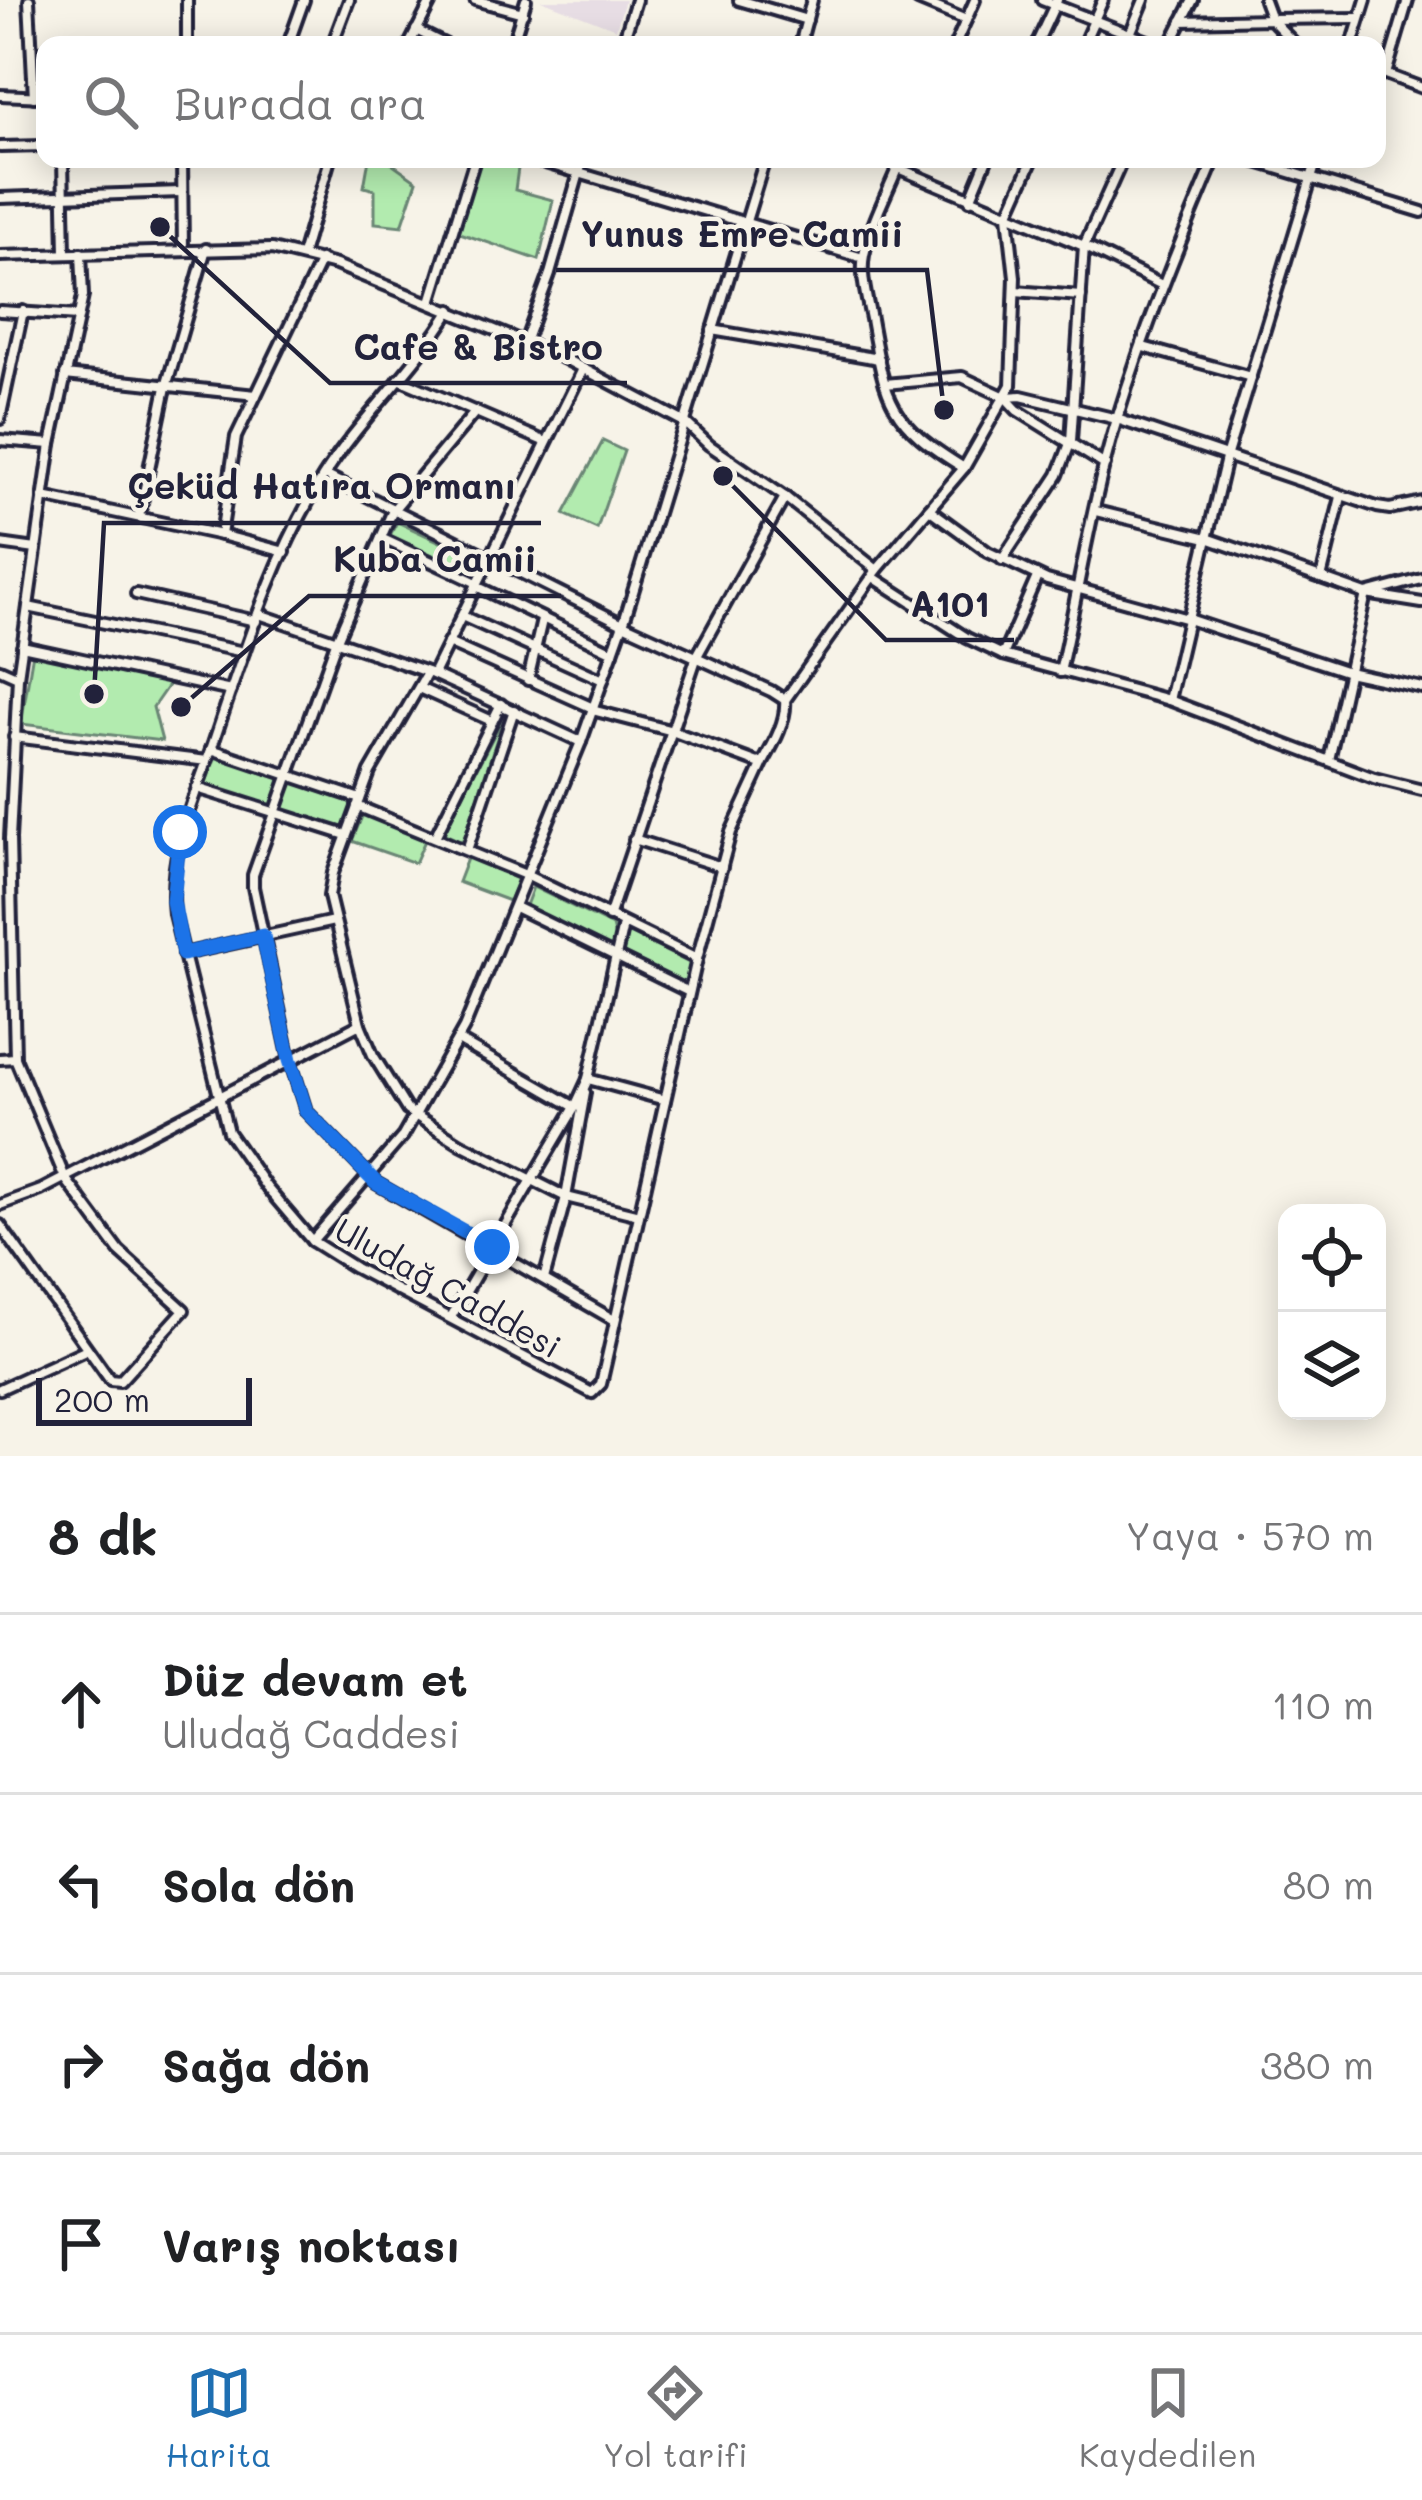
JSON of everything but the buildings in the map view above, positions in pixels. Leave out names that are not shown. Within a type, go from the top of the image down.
[{"type":"street","points":[[0,94],[34,97],[28,0]]},
{"type":"street","points":[[187,36],[188,0]]},
{"type":"street","points":[[291,36],[304,0]]},
{"type":"street","points":[[335,36],[349,0]]},
{"type":"street","points":[[413,36],[432,0]]},
{"type":"street","points":[[475,0],[523,13]]},
{"type":"street","points":[[515,36],[526,0]]},
{"type":"street","points":[[625,36],[636,0]]},
{"type":"street","points":[[739,0],[807,20]]},
{"type":"street","points":[[803,36],[812,0]]},
{"type":"street","points":[[918,0],[966,20]]},
{"type":"street","points":[[959,36],[975,0]]},
{"type":"street","points":[[1042,0],[1135,36]]},
{"type":"street","points":[[1087,36],[1103,0]]},
{"type":"street","points":[[1130,34],[1144,0]]},
{"type":"street","points":[[1174,36],[1193,0]]},
{"type":"street","points":[[1264,0],[1271,19],[1286,36]]},
{"type":"street","points":[[1355,36],[1366,0]]},
{"type":"street","points":[[1386,59],[1408,0]]},
{"type":"street","points":[[1040,36],[1056,3]]},
{"type":"street","points":[[1182,21],[1360,18]]},
{"type":"street","points":[[1276,36],[1278,28]]},
{"type":"street","points":[[416,30],[428,36]]},
{"type":"street","points":[[1386,75],[1422,88]]},
{"type":"street","points":[[0,147],[36,146]]},
{"type":"street","points":[[63,168],[64,253]]},
{"type":"street","points":[[182,168],[183,250]]},
{"type":"street","points":[[302,255],[327,168]]},
{"type":"street","points":[[431,302],[472,168]]},
{"type":"street","points":[[562,168],[863,259]]},
{"type":"street","points":[[525,342],[580,168]]},
{"type":"street","points":[[312,1240],[417,1116],[458,1040],[515,907],[623,624],[762,168]]},
{"type":"street","points":[[898,168],[863,259],[879,359],[891,404],[919,440],[964,468]]},
{"type":"street","points":[[909,168],[1162,285]]},
{"type":"street","points":[[970,200],[983,168]]},
{"type":"street","points":[[785,700],[875,574],[964,468],[1011,385],[1015,291],[1008,214],[1029,168]]},
{"type":"street","points":[[1002,560],[1058,475],[1071,442],[1084,246],[1119,168]]},
{"type":"street","points":[[1060,672],[1117,418],[1162,285],[1210,168]]},
{"type":"street","points":[[1281,168],[1422,212]]},
{"type":"street","points":[[1169,700],[1227,454],[1314,168]]},
{"type":"street","points":[[0,199],[181,192]]},
{"type":"street","points":[[139,517],[166,386],[206,249]]},
{"type":"street","points":[[0,256],[272,249],[321,260],[525,342],[686,423],[709,445],[785,497],[875,574],[967,638],[1003,655],[1169,700],[1374,778],[1422,790]]},
{"type":"street","points":[[0,1225],[110,1380],[120,1381],[184,1310],[119,1251],[65,1178],[15,1058],[5,839],[18,676],[51,445],[78,316],[84,274],[81,254]]},
{"type":"street","points":[[220,535],[236,437],[321,260]]},
{"type":"street","points":[[1015,291],[1081,296]]},
{"type":"street","name":"Uludağ Caddesi","points":[[451,310],[325,475],[257,617],[180,832],[172,883],[183,954],[228,1132],[312,1240],[586,1393],[601,1384],[614,1320]]},
{"type":"street","points":[[0,311],[78,316]]},
{"type":"street","points":[[0,419],[23,311]]},
{"type":"street","points":[[712,330],[879,359]]},
{"type":"street","points":[[1143,347],[1251,377]]},
{"type":"street","points":[[583,369],[448,644],[370,772],[332,873],[329,896],[360,1024],[407,1110],[566,1196],[639,1215]]},
{"type":"street","points":[[65,375],[256,395]]},
{"type":"street","points":[[885,384],[962,377],[1005,397],[1017,410],[1105,465]]},
{"type":"street","points":[[400,379],[546,442]]},
{"type":"street","points":[[1005,397],[1021,395],[1117,418],[1341,497],[1390,509],[1422,502]]},
{"type":"street","points":[[325,475],[393,510],[490,556],[623,624],[785,700],[787,707],[731,832],[614,1320],[370,1177],[306,1111],[263,936],[254,874],[336,642],[393,510],[476,411]]},
{"type":"street","points":[[0,440],[51,445]]},
{"type":"street","points":[[43,497],[285,552]]},
{"type":"street","points":[[608,917],[697,656],[785,497]]},
{"type":"street","points":[[1321,578],[1341,497]]},
{"type":"street","points":[[929,509],[1002,560],[1037,577],[1188,619],[1348,672],[1422,688]]},
{"type":"street","points":[[1096,511],[1207,538],[1366,594],[1422,603]]},
{"type":"street","points":[[381,538],[613,652]]},
{"type":"street","points":[[0,544],[36,548]]},
{"type":"street","points":[[1003,655],[1037,577]]},
{"type":"street","points":[[1366,594],[1422,579]]},
{"type":"street","points":[[136,594],[257,617],[430,673],[581,742]]},
{"type":"street","points":[[1329,760],[1366,594]]},
{"type":"street","points":[[27,607],[244,652]]},
{"type":"street","points":[[462,616],[603,680]]},
{"type":"street","points":[[528,680],[542,620]]},
{"type":"street","points":[[448,644],[593,709],[669,730],[758,763],[764,761]]},
{"type":"street","points":[[22,646],[231,691]]},
{"type":"street","points":[[0,669],[18,676]]},
{"type":"street","points":[[418,688],[492,721]]},
{"type":"street","points":[[435,837],[501,704]]},
{"type":"street","points":[[467,850],[514,710]]},
{"type":"street","points":[[14,737],[207,761]]},
{"type":"street","points":[[211,749],[359,802],[528,876],[697,959]]},
{"type":"street","points":[[0,787],[12,786]]},
{"type":"street","points":[[197,788],[346,836]]},
{"type":"street","points":[[634,838],[722,867]]},
{"type":"street","points":[[515,907],[689,992]]},
{"type":"street","points":[[183,954],[334,921]]},
{"type":"street","points":[[544,1279],[623,926]]},
{"type":"street","points":[[0,944],[11,944]]},
{"type":"street","points":[[0,1204],[65,1178],[360,1024]]},
{"type":"street","points":[[458,1040],[575,1107]]},
{"type":"street","points":[[0,1059],[15,1058]]},
{"type":"street","points":[[588,1079],[665,1100]]},
{"type":"street","points":[[451,1317],[588,1079]]},
{"type":"street","points":[[0,1389],[86,1350]]},
{"type":"shaded area","points":[[541,0],[625,0],[616,29]]},
{"type":"green space","points":[[367,168],[399,168],[417,181],[402,226],[375,223],[375,190],[364,187]]},
{"type":"green space","points":[[478,168],[518,168],[515,190],[553,200],[539,260],[457,232]]},
{"type":"green space","points":[[603,441],[624,451],[597,529],[564,514]]},
{"type":"green space","points":[[397,522],[481,561],[473,576],[389,537]]},
{"type":"green space","points":[[33,652],[171,681],[153,707],[162,741],[21,724]]},
{"type":"green space","points":[[505,714],[464,839],[460,841],[443,833]]},
{"type":"green space","points":[[215,756],[282,777],[272,805],[206,787],[203,781]]},
{"type":"green space","points":[[291,781],[353,802],[344,830],[280,809]]},
{"type":"green space","points":[[363,814],[426,838],[415,863],[352,841]]},
{"type":"green space","points":[[468,856],[520,875],[509,901],[458,882]]},
{"type":"green space","points":[[533,887],[612,926],[616,942],[612,950],[525,908]]},
{"type":"green space","points":[[627,932],[693,965],[688,986],[622,956]]},
{"type":"place","name":"Cafe & Bistro","points":[[160,227]]},
{"type":"place","name":"Yunus Emre Camii","points":[[944,410]]},
{"type":"place","name":"A101","points":[[723,476]]},
{"type":"place","name":"Çeküd Hatıra Ormanı","points":[[94,694]]},
{"type":"place","name":"Kuba Camii","points":[[181,707]]},
{"type":"route","points":[[180,832],[172,883],[183,954],[263,936],[306,1111],[376,1183],[492,1247]]}]
